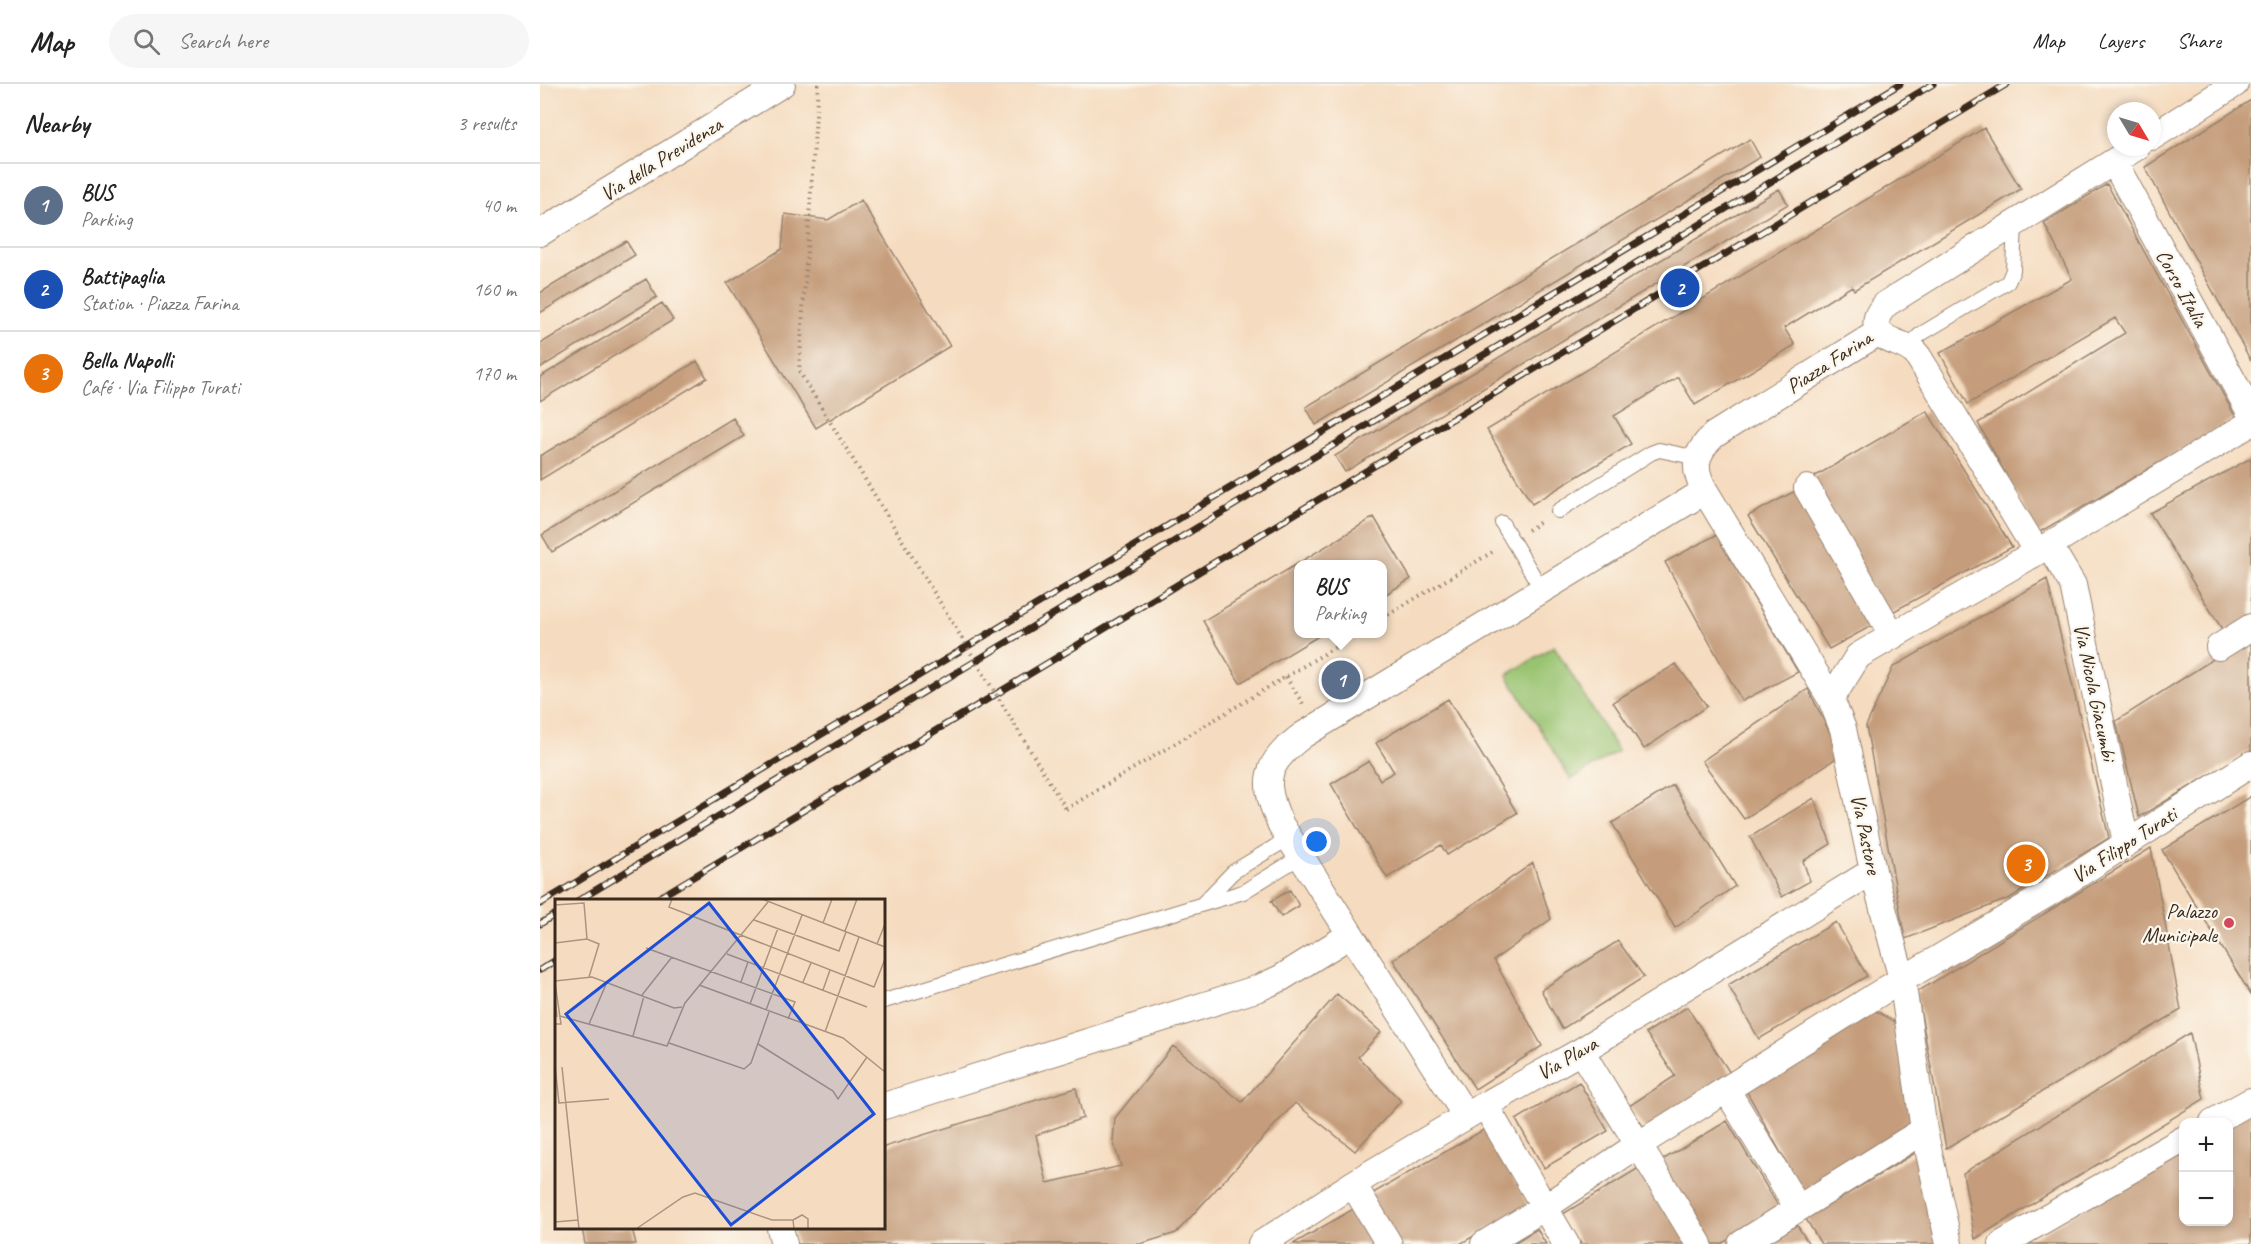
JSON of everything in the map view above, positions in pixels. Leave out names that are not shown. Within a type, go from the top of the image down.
[{"type":"street","name":"Via della Previdenza","points":[[540,233],[782,84]]},
{"type":"street","points":[[2161,131],[2235,84]]},
{"type":"street","points":[[2114,162],[2123,156]]},
{"type":"street","name":"Piazza Farina","points":[[1698,458],[1706,443],[1714,435],[1879,332],[1875,322],[1886,304],[2114,162]]},
{"type":"street","name":"Corso Italia","points":[[2114,162],[2251,414]]},
{"type":"street","points":[[1879,332],[1888,340],[1908,346]]},
{"type":"street","name":"Via Nicola Giacumbi","points":[[1908,346],[1918,356],[2043,549],[2073,585],[2126,843]]},
{"type":"street","points":[[1831,699],[1858,656],[2043,549],[2251,423]]},
{"type":"street","name":"Via Pastore","points":[[1698,458],[1696,472],[1705,491],[1831,699],[1843,729],[1873,871],[1902,979],[1924,1130],[1949,1244]]},
{"type":"street","points":[[1807,488],[1893,636]]},
{"type":"street","points":[[1566,1244],[1545,1207],[1350,935],[1274,810],[1269,778],[1273,766],[1285,748],[1316,727],[1705,491]]},
{"type":"street","points":[[2219,647],[2251,627]]},
{"type":"street","name":"Via Filippo Turati","points":[[1484,1244],[1726,1089],[1902,979],[2049,893],[2251,764]]},
{"type":"street","name":"Via Plava","points":[[1261,1244],[1353,1184],[1476,1110],[1581,1051],[1873,871]]},
{"type":"street","points":[[885,1107],[1259,988],[1281,978],[1350,935]]},
{"type":"street","points":[[1581,1051],[1699,1244]]},
{"type":"street","points":[[1726,1089],[1798,1208]]},
{"type":"street","points":[[2220,1118],[2251,1101]]},
{"type":"street","points":[[1741,1244],[1924,1130]]},
{"type":"street","points":[[2002,1244],[2179,1142]]},
{"type":"street","points":[[1353,1184],[1389,1244]]},
{"type":"street","points":[[780,1229],[784,1244]]},
{"type":"lane","points":[[1908,346],[1921,334],[2008,282],[2013,270],[2015,222]]},
{"type":"lane","points":[[1558,511],[1659,450],[1698,458]]},
{"type":"lane","points":[[1502,523],[1542,590]]},
{"type":"lane","points":[[1203,903],[1233,872],[1295,847]]},
{"type":"lane","points":[[885,1001],[1243,892],[1295,847]]},
{"type":"path","points":[[818,84],[799,371],[1066,809],[1349,638]]},
{"type":"path","points":[[1387,616],[1502,545]]},
{"type":"path","points":[[1286,677],[1308,713]]},
{"type":"green space","points":[[1554,646],[1618,751],[1571,780],[1507,675]]},
{"type":"building","points":[[2251,100],[2251,361],[2145,167]]},
{"type":"building","points":[[1984,128],[2021,189],[1854,290],[1852,286],[1784,328],[1795,345],[1695,405],[1678,377],[1614,416],[1631,444],[1532,504],[1487,430]]},
{"type":"building","points":[[1750,139],[1760,157],[1316,425],[1306,407]]},
{"type":"building","points":[[2107,184],[2236,418],[2038,533],[1978,423],[2125,333],[2115,318],[1968,404],[1940,353],[2072,279],[2044,223]]},
{"type":"building","points":[[1779,189],[1788,204],[1345,472],[1335,456]]},
{"type":"building","points":[[861,200],[950,346],[816,428],[727,283],[782,249],[785,214],[828,220]]},
{"type":"building","points":[[626,241],[635,255],[540,313],[540,293]]},
{"type":"building","points":[[646,279],[657,297],[540,368],[540,344]]},
{"type":"building","points":[[662,303],[673,320],[540,401],[540,377]]},
{"type":"building","points":[[697,361],[707,378],[540,480],[540,456]]},
{"type":"building","points":[[1927,411],[2012,547],[1887,615],[1812,478]]},
{"type":"building","points":[[733,418],[744,436],[552,552],[542,535]]},
{"type":"building","points":[[2251,458],[2251,619],[2225,634],[2150,513]]},
{"type":"building","points":[[1797,490],[1877,623],[1829,649],[1748,516]]},
{"type":"building","points":[[1374,517],[1411,579],[1387,594],[1387,560],[1303,560]]},
{"type":"building","points":[[1716,535],[1798,672],[1742,701],[1665,562]]},
{"type":"building","points":[[1294,566],[1294,638],[1315,638],[1240,683],[1203,621]]},
{"type":"building","points":[[2047,579],[2109,838],[2010,898],[1905,939],[1866,726],[1893,667]]},
{"type":"building","points":[[2251,635],[2251,750],[2139,817],[2116,721]]},
{"type":"building","points":[[1676,664],[1707,706],[1644,749],[1613,702]]},
{"type":"building","points":[[1808,689],[1841,755],[1744,819],[1702,761]]},
{"type":"building","points":[[1448,699],[1517,813],[1447,855],[1441,845],[1387,878],[1331,784],[1369,761],[1380,780],[1394,772],[1376,743]]},
{"type":"building","points":[[1673,785],[1735,886],[1675,928],[1612,823]]},
{"type":"building","name":"Palazzo Municipale","points":[[2251,796],[2251,995],[2162,850]]},
{"type":"building","points":[[1814,798],[1831,844],[1803,861],[1810,881],[1782,897],[1750,837]]},
{"type":"building","points":[[2151,848],[2181,1010],[1946,1148],[1917,992]]},
{"type":"building","points":[[1533,863],[1551,919],[1494,960],[1542,1046],[1475,1089],[1393,960]]},
{"type":"building","points":[[1290,890],[1299,906],[1281,917],[1271,901]]},
{"type":"building","points":[[1836,922],[1867,976],[1759,1039],[1728,985]]},
{"type":"building","points":[[1618,941],[1644,977],[1562,1029],[1541,990]]},
{"type":"building","points":[[1337,994],[1381,1032],[1358,1057],[1401,1101],[1355,1151],[1295,1103],[1176,1233],[1140,1244],[797,1244],[793,1229],[885,1229],[885,1147],[1076,1088],[1083,1118],[1036,1135],[1047,1183],[1121,1166],[1113,1141],[1115,1118],[1173,1046],[1242,1102]]},
{"type":"building","points":[[1687,1007],[1732,1076],[1647,1132],[1629,1106],[1675,1076],[1646,1033]]},
{"type":"building","points":[[1875,1010],[1896,1023],[1916,1112],[1905,1132],[1802,1191],[1746,1090]]},
{"type":"building","points":[[2190,1033],[2204,1099],[1975,1239],[1963,1173]]},
{"type":"building","points":[[1579,1082],[1608,1131],[1544,1168],[1516,1120]]},
{"type":"building","points":[[2251,1111],[2251,1244],[2023,1244],[2179,1153],[2179,1226],[2233,1226],[2233,1121]]},
{"type":"building","points":[[1727,1121],[1780,1209],[1721,1244],[1708,1244],[1659,1162]]},
{"type":"building","points":[[1485,1129],[1528,1205],[1460,1244],[1395,1244],[1368,1196]]},
{"type":"building","points":[[1920,1150],[1940,1244],[1821,1244],[1806,1219]]},
{"type":"building","points":[[1642,1166],[1688,1244],[1581,1244],[1563,1214]]},
{"type":"building","points":[[1355,1208],[1376,1244],[1293,1244]]},
{"type":"building","points":[[1797,1225],[1809,1244],[1766,1244]]},
{"type":"building","points":[[582,1229],[632,1229],[636,1244],[585,1244]]},
{"type":"building","points":[[1537,1229],[1546,1244],[1512,1244]]},
{"type":"railway","points":[[540,904],[1900,84]]},
{"type":"railway","points":[[581,899],[1933,84]]},
{"type":"railway","points":[[657,899],[2007,84]]},
{"type":"railway","points":[[540,924],[555,915]]},
{"type":"railway","points":[[540,970],[555,961]]},
{"type":"place","name":"Battipaglia","points":[[1680,288]]},
{"type":"place","name":"BUS","points":[[1341,680]]},
{"type":"place","name":"Bella Napolli","points":[[2026,864]]},
{"type":"place","name":"Palazzo Municipale","points":[[2229,923]]}]
